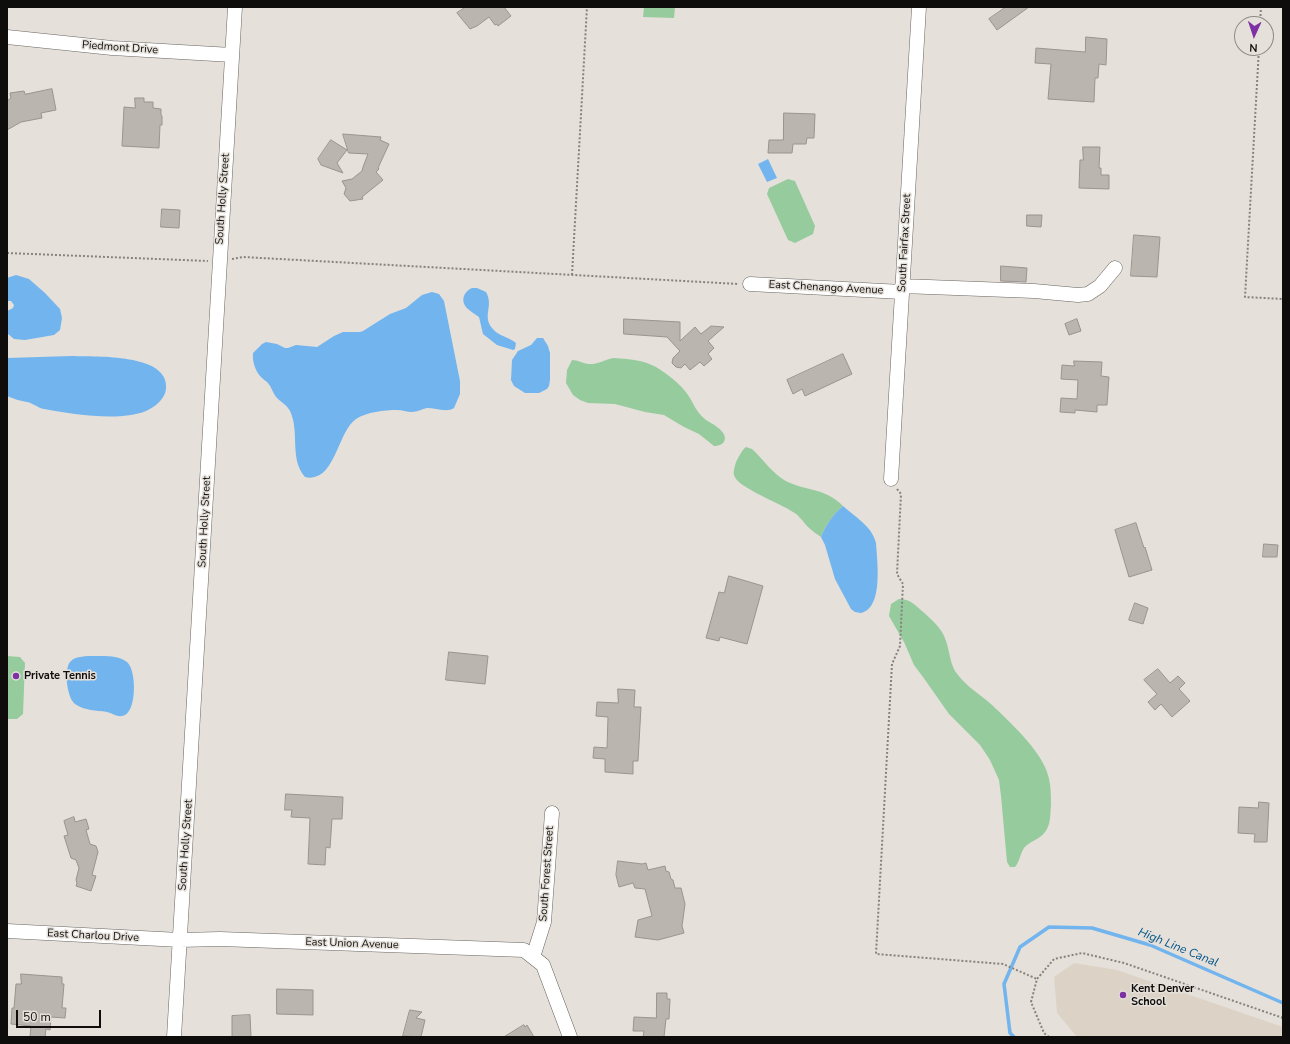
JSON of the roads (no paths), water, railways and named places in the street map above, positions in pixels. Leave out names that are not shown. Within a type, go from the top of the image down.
[{"type":"street","name":"South Holly Street","points":[[174,1037],[235,7]]},
{"type":"street","name":"South Fairfax Street","points":[[891,479],[919,7]]},
{"type":"street","name":"Piedmont Drive","points":[[7,37],[112,48],[232,55]]},
{"type":"street","name":"East Chenango Avenue","points":[[750,284],[902,289],[1034,291],[1078,295],[1088,294],[1100,286],[1115,268]]},
{"type":"street","name":"South Forest Street","points":[[529,953],[544,922],[552,813]]},
{"type":"street","name":"East Charlou Drive","points":[[7,931],[180,940]]},
{"type":"street","name":"East Union Avenue","points":[[180,940],[228,939],[529,953]]},
{"type":"street","points":[[529,953],[542,965],[570,1037]]},
{"type":"water","points":[[768,159],[777,178],[767,182],[758,164]]},
{"type":"water","points":[[16,275],[29,279],[60,309],[62,318],[60,330],[54,335],[25,340],[14,339],[8,334],[7,311],[13,308],[14,305],[11,301],[7,301],[7,278]]},
{"type":"water","points":[[472,288],[477,288],[486,292],[489,302],[489,324],[494,331],[516,343],[515,349],[513,350],[497,345],[483,334],[479,317],[469,310],[463,300],[466,292]]},
{"type":"water","points":[[432,292],[439,294],[444,301],[460,381],[460,394],[454,408],[444,410],[427,408],[416,412],[387,410],[370,413],[360,417],[356,419],[344,435],[335,456],[323,473],[315,477],[305,477],[297,462],[293,419],[290,411],[274,395],[269,384],[256,370],[253,353],[266,342],[277,344],[285,348],[296,345],[317,347],[343,332],[363,331],[390,314],[406,308],[422,295]]},
{"type":"water","points":[[537,338],[543,338],[550,353],[549,386],[547,389],[539,393],[525,393],[514,386],[511,380],[512,360],[518,351],[531,345]]},
{"type":"water","points":[[72,356],[113,357],[144,363],[156,369],[164,377],[166,389],[164,396],[153,407],[146,411],[123,416],[109,417],[81,415],[44,409],[7,396],[7,358]]},
{"type":"water","points":[[843,506],[867,527],[876,543],[878,582],[876,593],[873,602],[868,609],[861,613],[855,612],[851,609],[835,579],[825,545],[821,537],[830,520]]},
{"type":"water","points":[[111,656],[120,658],[127,662],[130,667],[133,674],[134,692],[131,708],[127,714],[120,716],[107,712],[87,709],[75,704],[72,701],[67,683],[67,670],[69,665],[71,661],[76,658]]},
{"type":"waterway","name":"High Line Canal","points":[[1014,1037],[1010,1033],[1004,984],[1020,947],[1049,927],[1092,928],[1150,945],[1283,1003]]},
{"type":"place","name":"Private Tennis","points":[[16,676]]},
{"type":"place","name":"Kent Denver School","points":[[1123,995]]}]
